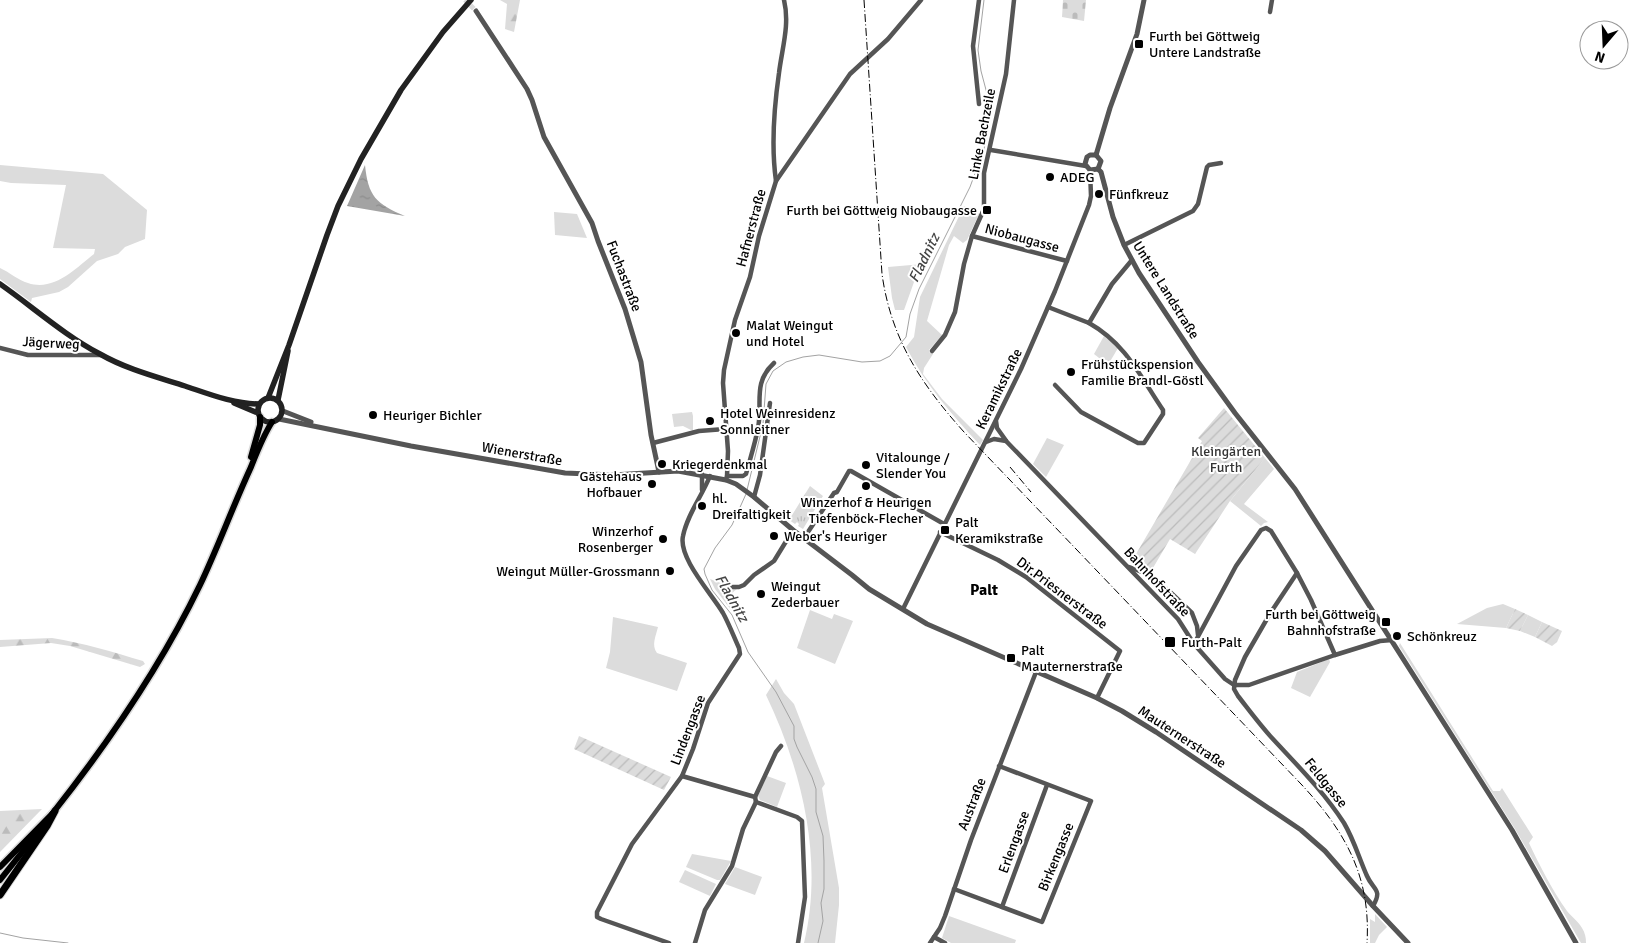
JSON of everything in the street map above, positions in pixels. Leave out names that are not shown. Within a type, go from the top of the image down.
[{"type":"highway","points":[[0,895],[47,826],[55,811]]},
{"type":"main road","points":[[268,398],[327,235],[361,159],[382,121],[412,74],[443,32],[471,0]]},
{"type":"main road","points":[[0,284],[84,345],[101,355],[165,380],[222,398],[259,415],[264,421],[272,422],[279,419],[283,411],[278,400],[289,344]]},
{"type":"main road","points":[[222,398],[259,404]]},
{"type":"main road","points":[[243,484],[260,425],[259,404],[268,398],[278,400]]},
{"type":"main road","points":[[0,880],[109,740],[163,656],[211,561],[243,484],[272,422]]},
{"type":"main road","points":[[0,867],[55,811]]},
{"type":"street","points":[[776,181],[774,132],[779,73],[787,22],[784,0]]},
{"type":"street","name":"Hafnerstraße","points":[[726,478],[728,451],[725,429],[724,370],[735,320],[750,277],[759,236],[776,181],[850,74],[888,39],[921,0]]},
{"type":"street","points":[[979,0],[974,53],[979,104]]},
{"type":"street","name":"Linke Bachzeile","points":[[932,351],[945,335],[955,312],[964,264],[972,236],[984,209],[983,181],[1006,74],[1014,0]]},
{"type":"street","points":[[1096,154],[1110,108],[1137,34],[1144,0]]},
{"type":"street","points":[[1270,12],[1272,0]]},
{"type":"street","name":"Fuchastraße","points":[[476,11],[493,35],[532,100],[544,137],[592,223],[625,308],[641,362],[659,472]]},
{"type":"street","points":[[990,150],[1098,169],[1101,161],[1096,154]]},
{"type":"street","points":[[1088,168],[1085,162],[1087,157],[1090,154],[1096,154]]},
{"type":"street","points":[[1124,244],[1193,212],[1198,204],[1207,167],[1221,163]]},
{"type":"street","name":"Keramikstraße","points":[[902,609],[1022,369],[1089,205],[1091,192],[1088,168]]},
{"type":"street","name":"Untere Landstraße","points":[[1098,169],[1101,172],[1113,217],[1132,260],[1198,362],[1235,413],[1295,489],[1512,830],[1576,943]]},
{"type":"street","name":"Niobaugasse","points":[[972,236],[1067,261]]},
{"type":"street","points":[[1089,323],[1112,284],[1132,260]]},
{"type":"street","points":[[1048,307],[1089,323],[1120,346],[1163,410],[1163,414],[1144,443],[1138,443],[1081,412],[1055,385]]},
{"type":"street","name":"Jägerweg","points":[[0,348],[28,355],[101,355]]},
{"type":"street","points":[[726,478],[746,474],[758,430],[760,386],[769,368],[774,363]]},
{"type":"street","points":[[754,496],[760,476],[770,403]]},
{"type":"street","name":"Wienerstraße","points":[[283,411],[337,430]]},
{"type":"street","name":"Wienerstraße","points":[[279,419],[411,446],[565,473],[613,475],[678,471],[726,478],[754,496],[793,530],[852,574],[865,587],[902,609]]},
{"type":"street","name":"Bahnhofstraße","points":[[996,421],[997,428],[1007,442],[1178,619],[1194,644],[1225,679],[1234,685]]},
{"type":"street","points":[[653,443],[698,432],[725,429]]},
{"type":"street","points":[[986,442],[994,439],[1007,442]]},
{"type":"street","points":[[804,538],[850,471],[944,524]]},
{"type":"street","name":"Lindengasse","points":[[702,474],[702,492]]},
{"type":"street","name":"Lindengasse","points":[[669,943],[597,917],[597,912],[607,890],[643,826],[682,776],[708,703],[740,654],[740,648],[722,612],[698,578],[682,542],[685,528],[710,476]]},
{"type":"street","points":[[1194,644],[1236,566],[1261,530],[1266,528],[1271,531],[1297,573],[1335,655]]},
{"type":"street","points":[[732,587],[744,585],[754,575],[774,561],[793,530]]},
{"type":"street","name":"Dir.Priesnerstraße","points":[[940,532],[998,560],[1026,577],[1120,651],[1097,698]]},
{"type":"street","points":[[1128,567],[1147,574],[1169,591],[1192,613],[1197,626],[1198,636]]},
{"type":"street","points":[[1297,573],[1258,634],[1234,685],[1249,686],[1335,655],[1380,641],[1392,640]]},
{"type":"street","name":"Mauternerstraße","points":[[902,609],[940,630],[1097,698],[1156,732],[1301,830],[1325,851],[1408,943]]},
{"type":"street","name":"Austraße","points":[[930,943],[940,928],[971,840],[1036,672]]},
{"type":"street","name":"Feldgasse","points":[[1234,685],[1238,696],[1270,736],[1312,780],[1344,824],[1360,856],[1367,877],[1377,892],[1377,900],[1373,906]]},
{"type":"street","points":[[695,943],[705,910],[732,866],[743,829],[755,799],[776,752],[781,746]]},
{"type":"street","points":[[999,766],[1047,784]]},
{"type":"street","points":[[682,776],[755,799],[797,817],[802,821],[805,897],[798,943]]},
{"type":"street","name":"Birkengasse","points":[[1002,907],[1042,922],[1091,801],[1047,784]]},
{"type":"street","name":"Erlengasse","points":[[1002,907],[1047,784]]},
{"type":"street","points":[[954,889],[1002,907]]},
{"type":"street","points":[[934,937],[945,943]]},
{"type":"green space","points":[[500,0],[520,0],[514,32],[505,29],[507,4]]},
{"type":"green space","points":[[1063,0],[1086,0],[1084,21],[1062,17]]},
{"type":"green space","points":[[0,165],[103,174],[147,210],[145,239],[125,247],[118,254],[97,261],[68,287],[59,292],[32,298],[31,302],[0,279],[0,268],[28,283],[47,284],[72,272],[94,254],[95,249],[53,248],[66,185],[0,181]]},
{"type":"green space","points":[[964,206],[979,214],[967,240],[963,243],[954,236],[949,245],[927,321],[942,335],[929,350],[933,354],[924,368],[923,374],[942,399],[983,440],[980,445],[940,399],[913,361],[906,347],[914,337],[920,297]]},
{"type":"green space","points":[[554,212],[577,214],[587,238],[555,235]]},
{"type":"green space","points":[[923,264],[904,310],[895,310],[888,267]]},
{"type":"green space","points":[[1104,336],[1118,348],[1108,365],[1094,354]]},
{"type":"green space","name":"Kleingärten Furth","points":[[1224,408],[1265,458],[1230,501],[1195,554],[1170,539],[1150,573],[1132,561],[1202,441],[1198,438]]},
{"type":"green space","points":[[692,412],[693,431],[683,426],[674,427],[672,414]]},
{"type":"green space","points":[[1047,438],[1064,445],[1046,477],[1033,464]]},
{"type":"green space","points":[[1265,458],[1274,469],[1244,504],[1268,522],[1261,526],[1230,501]]},
{"type":"green space","points":[[810,486],[823,496],[803,529],[798,526],[797,522],[795,524],[789,520]]},
{"type":"green space","points":[[710,579],[737,589],[730,599],[732,611],[715,589]]},
{"type":"green space","points":[[1503,604],[1515,609],[1506,628],[1457,624],[1487,608]]},
{"type":"green space","points":[[1515,609],[1528,615],[1520,631],[1506,628]]},
{"type":"green space","points":[[810,610],[832,619],[834,614],[853,621],[835,664],[797,648]]},
{"type":"green space","points":[[1528,615],[1542,622],[1535,637],[1520,631]]},
{"type":"green space","points":[[613,617],[658,627],[654,644],[657,653],[687,663],[677,691],[606,668],[610,652]]},
{"type":"green space","points":[[1542,622],[1562,631],[1557,642],[1552,646],[1535,637]]},
{"type":"green space","points":[[52,638],[109,651],[143,661],[145,664],[140,667],[70,646],[51,643],[0,647],[0,640]]},
{"type":"green space","points":[[1400,643],[1493,791],[1500,791],[1502,788],[1533,837],[1529,843],[1537,860],[1567,911],[1582,928],[1586,943],[1581,943],[1515,829],[1399,646]]},
{"type":"green space","points":[[1329,659],[1330,662],[1310,697],[1291,688],[1297,672]]},
{"type":"green space","points":[[776,679],[784,693],[794,704],[825,784],[822,788],[839,888],[835,943],[804,943],[810,912],[812,880],[810,848],[806,816],[799,785],[779,724],[766,695]]},
{"type":"green space","points":[[579,736],[671,777],[664,790],[574,749]]},
{"type":"green space","points":[[767,776],[786,783],[777,807],[760,800],[758,796]]},
{"type":"green space","points":[[42,809],[0,852],[0,811]]},
{"type":"green space","points":[[692,854],[731,861],[720,880],[717,880],[686,867]]},
{"type":"green space","points":[[735,867],[762,877],[755,895],[725,884]]},
{"type":"green space","points":[[685,870],[716,884],[710,896],[679,882]]},
{"type":"green space","points":[[1375,914],[1387,927],[1379,935],[1375,943],[1370,943],[1370,919],[1375,922]]},
{"type":"green space","points":[[949,916],[1016,940],[1015,943],[951,943],[942,938]]},
{"type":"water","points":[[365,165],[368,184],[375,198],[380,203],[405,216],[347,206]]},
{"type":"waterway","name":"Fladnitz","points":[[747,490],[763,424],[766,384],[773,371],[786,362],[819,355],[862,362],[880,361],[890,356],[906,337],[910,314],[919,289],[970,187],[984,149],[990,105],[981,71],[978,50],[984,0]]},
{"type":"waterway","name":"Fladnitz","points":[[746,494],[732,525],[715,548],[704,569],[712,590],[732,615],[748,652],[776,692],[794,726],[794,739],[816,789],[816,812],[823,836],[824,861],[824,889],[821,903],[823,921],[818,943]]},
{"type":"waterway","points":[[0,933],[23,938],[68,943]]},
{"type":"tunnel","points":[[465,0],[476,11]]},
{"type":"railway","points":[[864,0],[882,274],[886,297],[893,319],[910,359],[934,396],[964,432],[1317,802],[1342,837],[1352,856],[1365,896],[1367,943]]},
{"type":"railway","points":[[1010,467],[1031,492]]},
{"type":"place","name":"Furth bei Göttweig Untere Landstraße","points":[[1139,44]]},
{"type":"place","name":"ADEG","points":[[1050,177]]},
{"type":"place","name":"Fünfkreuz","points":[[1099,194]]},
{"type":"place","name":"Furth bei Göttweig Niobaugasse","points":[[987,210]]},
{"type":"place","name":"Malat Weingut und Hotel","points":[[736,333]]},
{"type":"place","name":"Frühstückspension Familie Brandl-Göstl","points":[[1071,372]]},
{"type":"place","name":"Heuriger Bichler","points":[[373,415]]},
{"type":"place","name":"Hotel Weinresidenz Sonnleitner","points":[[710,421]]},
{"type":"place","name":"Kriegerdenkmal","points":[[662,464]]},
{"type":"place","name":"Vitalounge / Slender You","points":[[866,465]]},
{"type":"place","name":"Gästehaus Hofbauer","points":[[652,484]]},
{"type":"place","name":"Winzerhof & Heurigen Tiefenböck-Flecher","points":[[866,486]]},
{"type":"place","name":"hl. Dreifaltigkeit","points":[[702,506]]},
{"type":"place","name":"Palt Keramikstraße","points":[[945,530]]},
{"type":"place","name":"Weber's Heuriger","points":[[774,536]]},
{"type":"place","name":"Winzerhof Rosenberger","points":[[663,539]]},
{"type":"place","name":"Weingut Müller-Grossmann","points":[[670,571]]},
{"type":"place","name":"Weingut Zederbauer","points":[[761,594]]},
{"type":"place","name":"Furth bei Göttweig Bahnhofstraße","points":[[1386,622]]},
{"type":"place","name":"Schönkreuz","points":[[1397,636]]},
{"type":"place","name":"Furth-Palt","points":[[1170,642]]},
{"type":"place","name":"Palt Mauternerstraße","points":[[1011,658]]},
{"type":"district","name":"Palt","points":[[984,590]]}]
